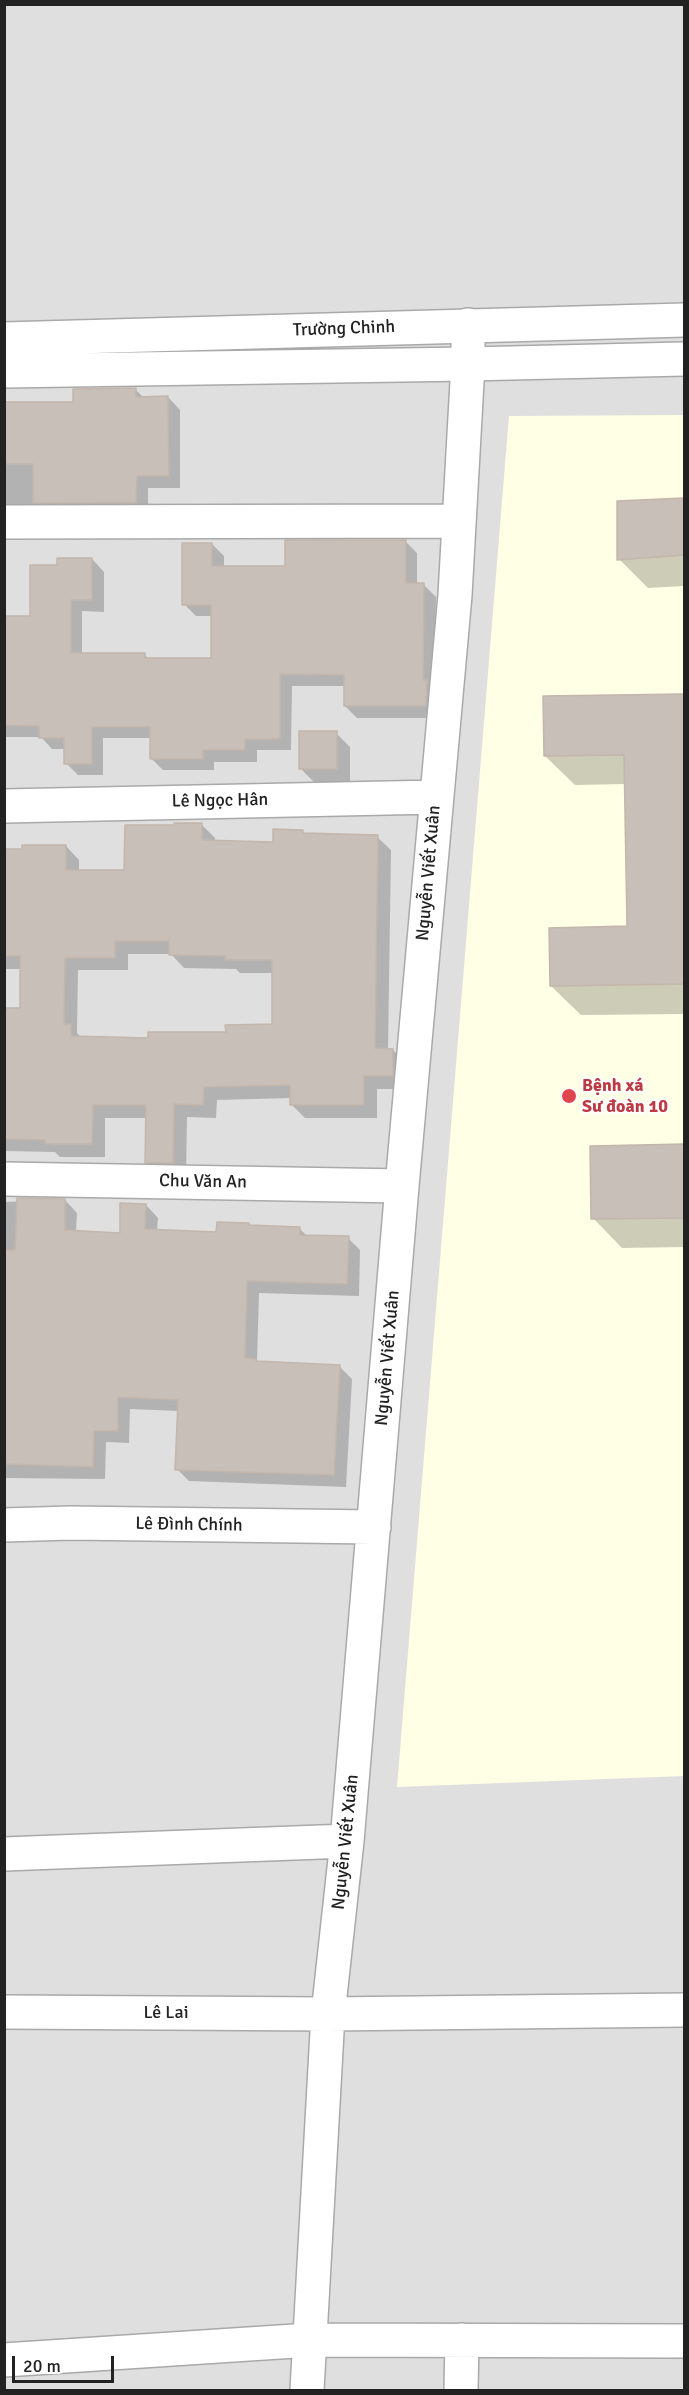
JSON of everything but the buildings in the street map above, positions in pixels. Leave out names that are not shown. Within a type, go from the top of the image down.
[{"type":"street","name":"Trường Chinh","points":[[4,339],[684,320]]},
{"type":"street","name":"Nguyễn Viết Xuân","points":[[307,2391],[328,2014],[347,1841],[455,595],[468,364],[468,325]]},
{"type":"street","name":"Trường Chinh","points":[[4,371],[684,359]]},
{"type":"street","points":[[4,522],[459,521]]},
{"type":"street","name":"Lê Ngọc Hân","points":[[4,806],[436,797]]},
{"type":"street","name":"Chu Văn An","points":[[4,1179],[402,1186]]},
{"type":"street","name":"Lê Đình Chính","points":[[4,1525],[71,1523],[374,1527]]},
{"type":"street","points":[[4,1854],[347,1841]]},
{"type":"street","name":"Lê Lai","points":[[4,2012],[328,2014],[684,2010]]},
{"type":"street","points":[[4,2360],[310,2340],[684,2341]]},
{"type":"street","points":[[460,2391],[462,2340]]},
{"type":"shaded area","points":[[5,5],[684,5],[684,2390],[5,2390]]},
{"type":"shaded area","name":"Bệnh xá Sư đoàn 10","points":[[684,415],[684,1776],[397,1787],[509,416]]},
{"type":"place","name":"Bệnh xá Sư đoàn 10","points":[[569,1096]]}]
